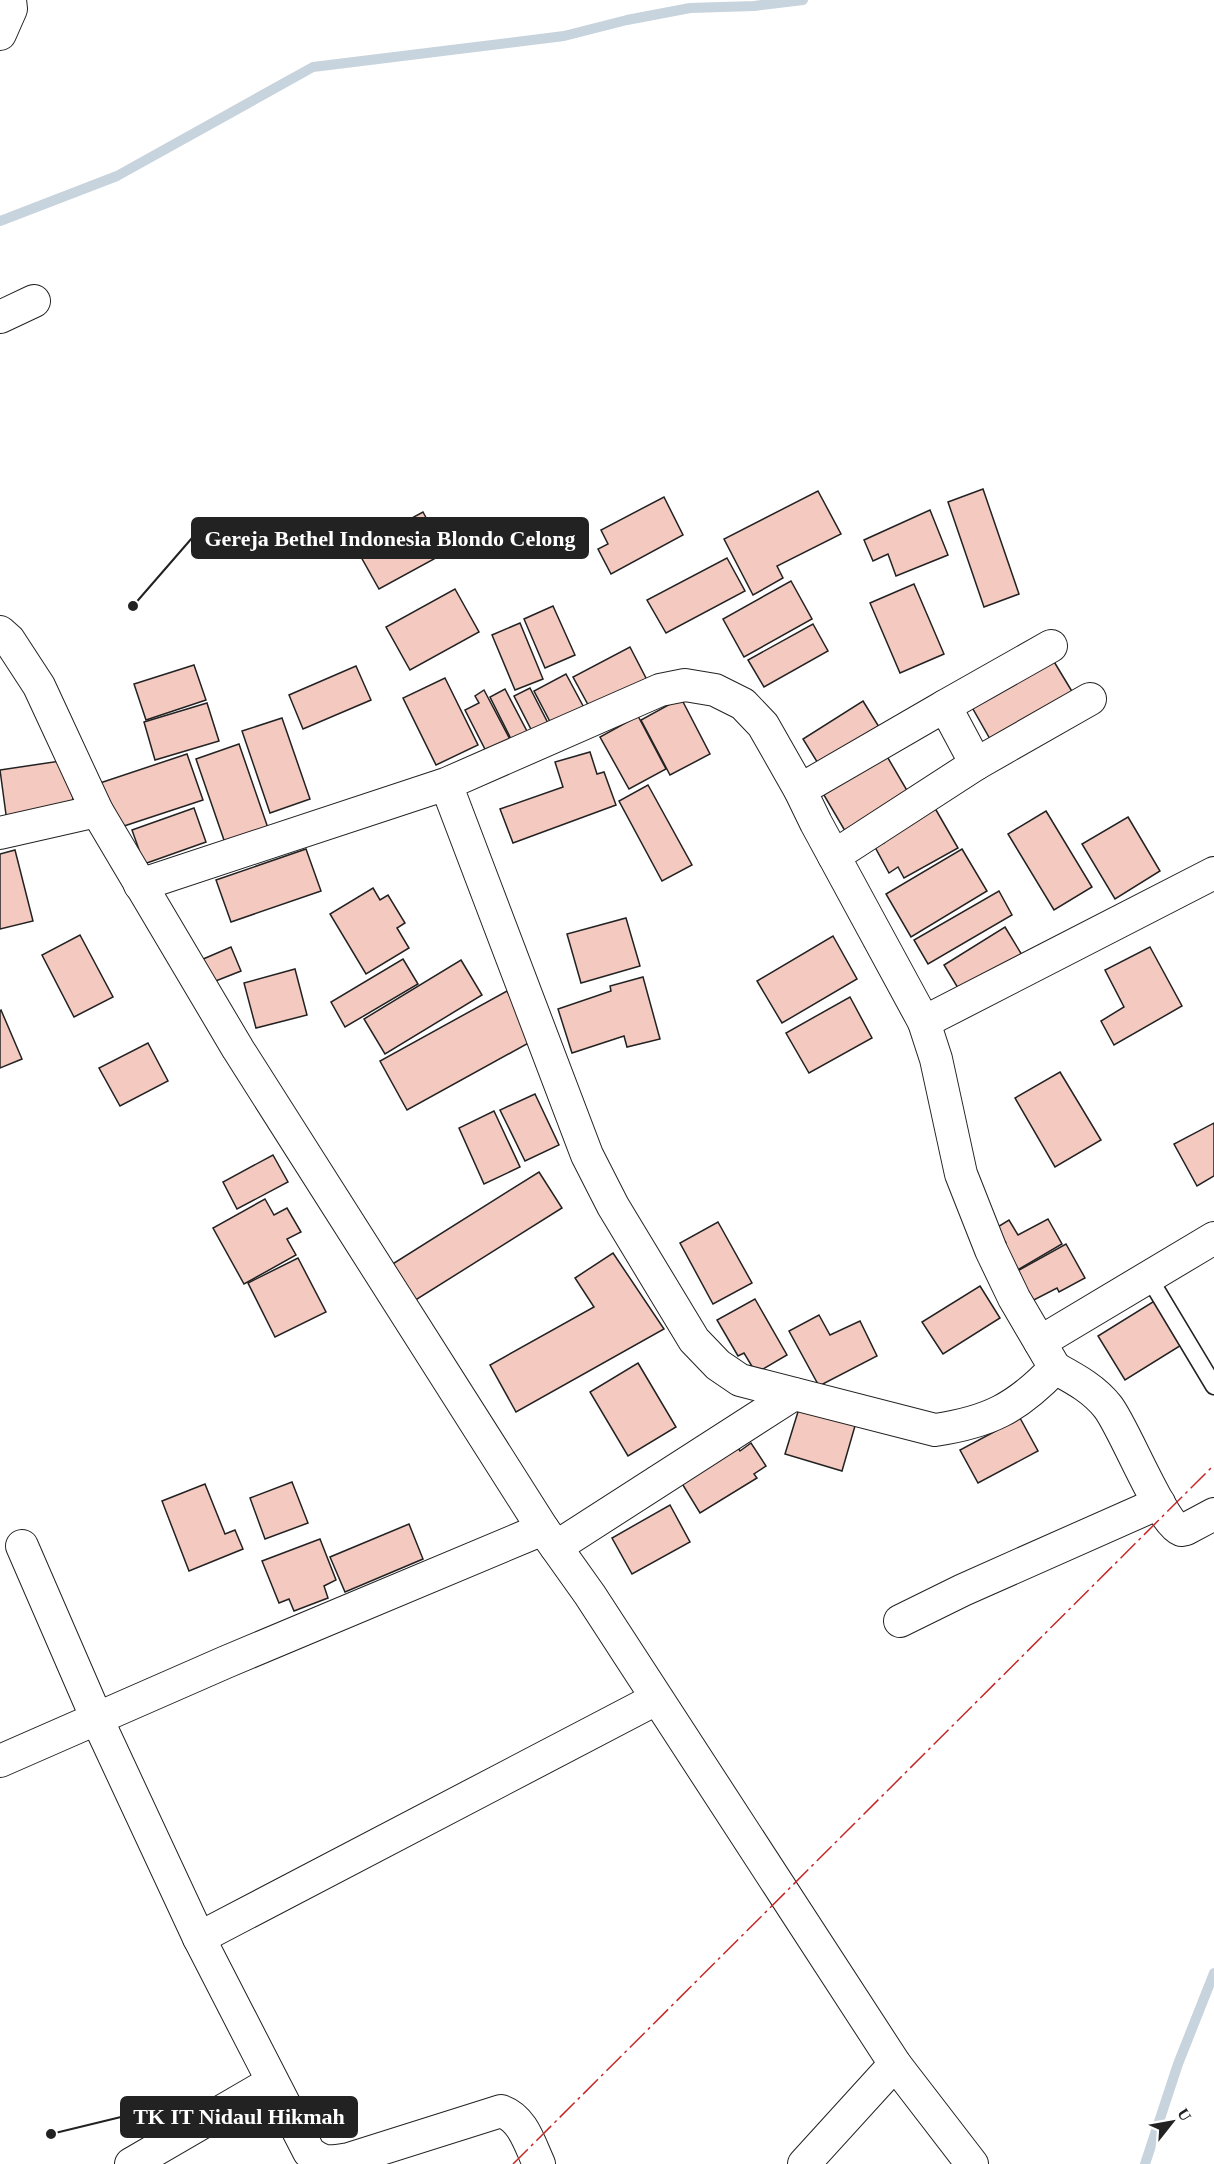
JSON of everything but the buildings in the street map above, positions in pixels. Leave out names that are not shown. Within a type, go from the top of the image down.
[{"type":"street","points":[[0,34],[9,17],[10,0]]},
{"type":"street","points":[[0,317],[34,302]]},
{"type":"street","points":[[0,632],[9,640],[39,686],[98,811],[238,1049],[550,1538],[590,1595],[895,2064],[972,2164]]},
{"type":"street","points":[[800,790],[1051,646]]},
{"type":"street","points":[[140,885],[446,784],[660,690],[685,685],[715,690],[742,704],[763,725],[924,1022],[936,1059],[961,1174],[991,1250],[1014,1298],[1048,1355],[1096,1394],[1107,1406],[1174,1527],[1181,1530],[1214,1514]]},
{"type":"street","points":[[834,856],[976,764],[1090,699]]},
{"type":"street","points":[[945,706],[976,764]]},
{"type":"street","points":[[446,784],[587,1155],[613,1206],[694,1340],[718,1365],[740,1380],[935,1430],[966,1425],[994,1416],[1037,1388],[1048,1355],[1148,1276],[1214,1238]]},
{"type":"street","points":[[0,833],[98,811]]},
{"type":"street","points":[[924,1022],[1214,873]]},
{"type":"street","points":[[0,1761],[97,1719],[550,1538],[794,1394]]},
{"type":"street","points":[[900,1620],[1159,1503]]},
{"type":"street","points":[[22,1546],[97,1719],[200,1938],[309,2152],[317,2160],[323,2162],[349,2159],[501,2111],[517,2121],[539,2164]]},
{"type":"street","points":[[200,1938],[656,1699]]},
{"type":"street","points":[[804,2164],[895,2064]]},
{"type":"street","points":[[131,2164],[272,2082]]},
{"type":"lane","points":[[1148,1276],[1214,1386]]},
{"type":"waterway","points":[[0,221],[117,176],[313,67],[564,36],[627,20],[690,8],[754,6],[803,0]]},
{"type":"waterway","points":[[1145,2164],[1178,2064],[1214,1973]]},
{"type":"power","points":[[513,2164],[1214,1465]]},
{"type":"place","name":"Gereja Bethel Indonesia Blondo Celong","points":[[133,606]]},
{"type":"place","name":"TK IT Nidaul Hikmah","points":[[51,2134]]}]
